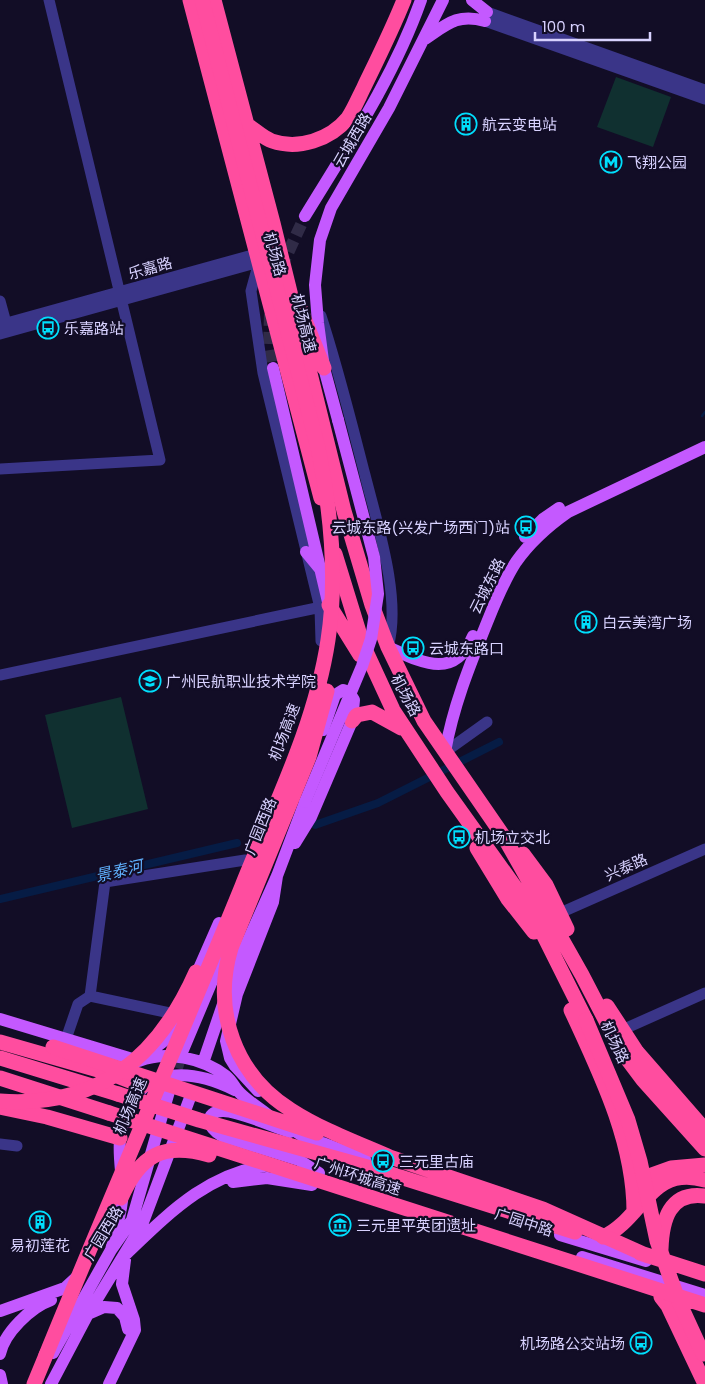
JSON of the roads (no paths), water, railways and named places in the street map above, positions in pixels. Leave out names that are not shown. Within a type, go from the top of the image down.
[{"type":"highway","name":"机场路","points":[[190,0],[344,589],[371,667],[405,731],[445,790],[503,867],[542,928],[586,1020],[628,1120],[640,1161],[654,1233],[654,1254],[704,1356]]},
{"type":"highway","name":"机场高速","points":[[35,1384],[254,859],[310,715],[323,669],[327,609],[333,575],[325,486],[318,448],[202,0]]},
{"type":"highway","name":"机场路","points":[[214,0],[347,519],[369,596],[388,647],[414,704],[504,837],[582,975],[622,1052],[642,1080],[705,1149]]},
{"type":"highway","points":[[246,124],[270,141],[286,144],[305,144],[320,139],[334,131],[348,117],[390,34],[404,0]]},
{"type":"highway","points":[[290,292],[302,311],[324,368]]},
{"type":"highway","points":[[327,609],[371,667]]},
{"type":"highway","points":[[327,609],[330,667],[318,729],[299,785],[233,941],[225,974],[224,1008],[230,1034],[241,1059],[259,1083],[274,1098],[393,1169]]},
{"type":"highway","points":[[352,720],[357,716],[372,712],[385,717],[405,731]]},
{"type":"highway","points":[[445,790],[462,825],[508,898],[534,932]]},
{"type":"highway","points":[[504,837],[539,874],[560,913],[582,975],[602,998],[622,1030],[653,1071],[705,1130]]},
{"type":"highway","points":[[0,1101],[31,1101],[80,1092],[113,1076],[147,1050],[174,1016],[224,910],[254,859]]},
{"type":"highway","points":[[503,867],[609,1097],[622,1139],[632,1182],[634,1212]]},
{"type":"highway","points":[[0,1032],[151,1078],[393,1169],[543,1209],[654,1254],[663,1223],[670,1209],[683,1199],[705,1196]]},
{"type":"highway","points":[[0,1042],[112,1074],[143,1086]]},
{"type":"highway","name":"广州环城高速","points":[[0,1058],[199,1120],[378,1170],[654,1254],[705,1274]]},
{"type":"highway","name":"广州环城高速","points":[[0,1078],[705,1305]]},
{"type":"highway","points":[[0,1084],[109,1113]]},
{"type":"highway","points":[[0,1108],[47,1117],[120,1138]]},
{"type":"highway","points":[[46,1355],[82,1289],[130,1179],[138,1168],[151,1157],[174,1150],[192,1150],[338,1188]]},
{"type":"highway","points":[[632,1182],[671,1168],[705,1165]]},
{"type":"highway","points":[[603,1237],[620,1227],[658,1186],[678,1178],[690,1177],[705,1180]]},
{"type":"highway","points":[[687,1290],[705,1305]]},
{"type":"highway","points":[[661,1297],[668,1306],[705,1384]]},
{"type":"main road","name":"云城西路","points":[[305,216],[366,115],[403,44],[421,0]]},
{"type":"main road","name":"云城西路","points":[[285,855],[362,666],[371,639],[377,608],[377,580],[374,557],[324,368],[317,304],[316,268],[320,240],[331,208],[388,108],[442,0]]},
{"type":"main road","points":[[472,0],[486,16]]},
{"type":"main road","points":[[423,41],[456,20],[486,16]]},
{"type":"main road","name":"广园西路","points":[[183,1050],[254,859],[282,817],[307,754],[316,723],[326,669],[330,635],[322,571],[273,368]]},
{"type":"main road","name":"云城东路","points":[[388,647],[415,660],[434,665],[445,664],[458,659],[467,649],[504,567],[522,541],[543,519],[586,493],[705,437]]},
{"type":"main road","name":"云城东路","points":[[445,752],[454,709],[466,674],[506,579],[527,548],[546,528],[568,512],[705,446]]},
{"type":"main road","points":[[306,552],[322,571]]},
{"type":"main road","points":[[205,1057],[234,972],[285,855],[310,817],[352,720],[354,707],[352,695],[347,690],[338,691],[320,734],[307,754]]},
{"type":"main road","points":[[280,778],[282,817]]},
{"type":"main road","points":[[112,1074],[124,1070],[139,1061],[164,1041],[179,1015],[238,878],[254,859],[280,778]]},
{"type":"main road","points":[[238,878],[254,859]]},
{"type":"main road","points":[[277,876],[273,902],[237,994],[227,1036],[228,1052],[235,1066],[266,1099],[335,1149]]},
{"type":"main road","points":[[0,1019],[139,1061],[157,1055],[190,1060],[222,1073],[239,1092],[273,1118],[304,1136]]},
{"type":"main road","points":[[111,1250],[122,1192],[120,1138],[132,1103],[143,1086],[163,1078],[195,1075],[217,1081],[239,1092],[335,1149],[603,1237]]},
{"type":"main road","name":"广园西路","points":[[51,1384],[111,1250],[127,1230],[137,1209],[152,1145],[170,1088]]},
{"type":"main road","name":"广园西路","points":[[35,1384],[69,1323],[83,1310],[125,1255],[151,1205],[191,1095]]},
{"type":"main road","points":[[304,1136],[228,1111],[215,1113],[210,1118],[209,1125],[211,1130],[222,1136],[292,1158],[319,1173]]},
{"type":"main road","points":[[286,1120],[304,1136]]},
{"type":"main road","name":"广园中路","points":[[304,1136],[350,1166],[393,1169],[426,1191],[512,1220],[705,1279]]},
{"type":"main road","name":"广园中路","points":[[125,1255],[174,1209],[201,1190],[234,1174],[266,1165],[286,1166],[319,1173],[570,1254],[705,1295]]},
{"type":"main road","points":[[201,1190],[244,1180],[279,1178],[327,1189],[661,1297]]},
{"type":"main road","points":[[426,1191],[450,1186]]},
{"type":"main road","points":[[0,1311],[59,1290],[74,1281],[106,1216],[122,1192]]},
{"type":"main road","points":[[494,1200],[512,1220]]},
{"type":"main road","points":[[407,1202],[418,1218]]},
{"type":"main road","points":[[486,1239],[508,1234]]},
{"type":"main road","points":[[570,1238],[603,1237]]},
{"type":"main road","points":[[570,1254],[598,1276],[625,1271],[661,1297]]},
{"type":"main road","points":[[109,1384],[135,1330],[134,1320],[122,1284],[125,1255]]},
{"type":"main road","points":[[0,1354],[5,1341],[18,1326],[48,1301],[69,1295],[77,1301],[83,1310],[104,1306],[117,1308],[127,1324],[126,1337],[101,1384]]},
{"type":"main road","points":[[0,1374],[2,1384]]},
{"type":"street","points":[[0,469],[160,460],[50,0]]},
{"type":"street","points":[[486,16],[705,90]]},
{"type":"street","points":[[486,16],[705,99]]},
{"type":"street","points":[[280,778],[316,674],[327,609],[306,552],[266,388],[251,291],[258,258],[264,256],[277,269],[290,292]]},
{"type":"street","name":"乐嘉路","points":[[3,324],[120,296],[258,258]]},
{"type":"street","name":"乐嘉路","points":[[0,334],[120,296]]},
{"type":"street","points":[[0,301],[3,324]]},
{"type":"street","points":[[317,304],[337,370],[382,540],[393,629],[388,647]]},
{"type":"street","points":[[0,675],[327,609]]},
{"type":"street","points":[[445,752],[487,722]]},
{"type":"street","name":"兴泰路","points":[[560,913],[705,849]]},
{"type":"street","points":[[90,996],[105,882],[254,859]]},
{"type":"street","points":[[622,1030],[705,993]]},
{"type":"street","points":[[66,1039],[78,1004],[90,996],[179,1015]]},
{"type":"street","points":[[0,1144],[18,1146]]},
{"type":"waterway","points":[[702,416],[705,412]]},
{"type":"waterway","name":"景泰河","points":[[315,825],[378,803],[499,742]]},
{"type":"waterway","name":"景泰河","points":[[0,899],[237,843]]},
{"type":"tunnel","points":[[281,268],[305,216]]},
{"type":"tunnel","points":[[270,314],[269,344],[273,368]]},
{"type":"tunnel","points":[[171,1085],[183,1050]]},
{"type":"place","name":"航云变电站","points":[[466,124]]},
{"type":"place","name":"飞翔公园","points":[[611,162]]},
{"type":"place","name":"乐嘉路站","points":[[48,328]]},
{"type":"place","name":"云城东路(兴发广场西门)站","points":[[526,527]]},
{"type":"place","name":"白云美湾广场","points":[[586,622]]},
{"type":"place","name":"云城东路口","points":[[413,648]]},
{"type":"place","name":"广州民航职业技术学院","points":[[150,681]]},
{"type":"place","name":"机场立交北","points":[[459,837]]},
{"type":"place","name":"三元里古庙","points":[[383,1161]]},
{"type":"place","name":"易初莲花","points":[[40,1222]]},
{"type":"place","name":"三元里平英团遗址","points":[[340,1225]]},
{"type":"place","name":"机场路公交站场","points":[[641,1343]]}]
